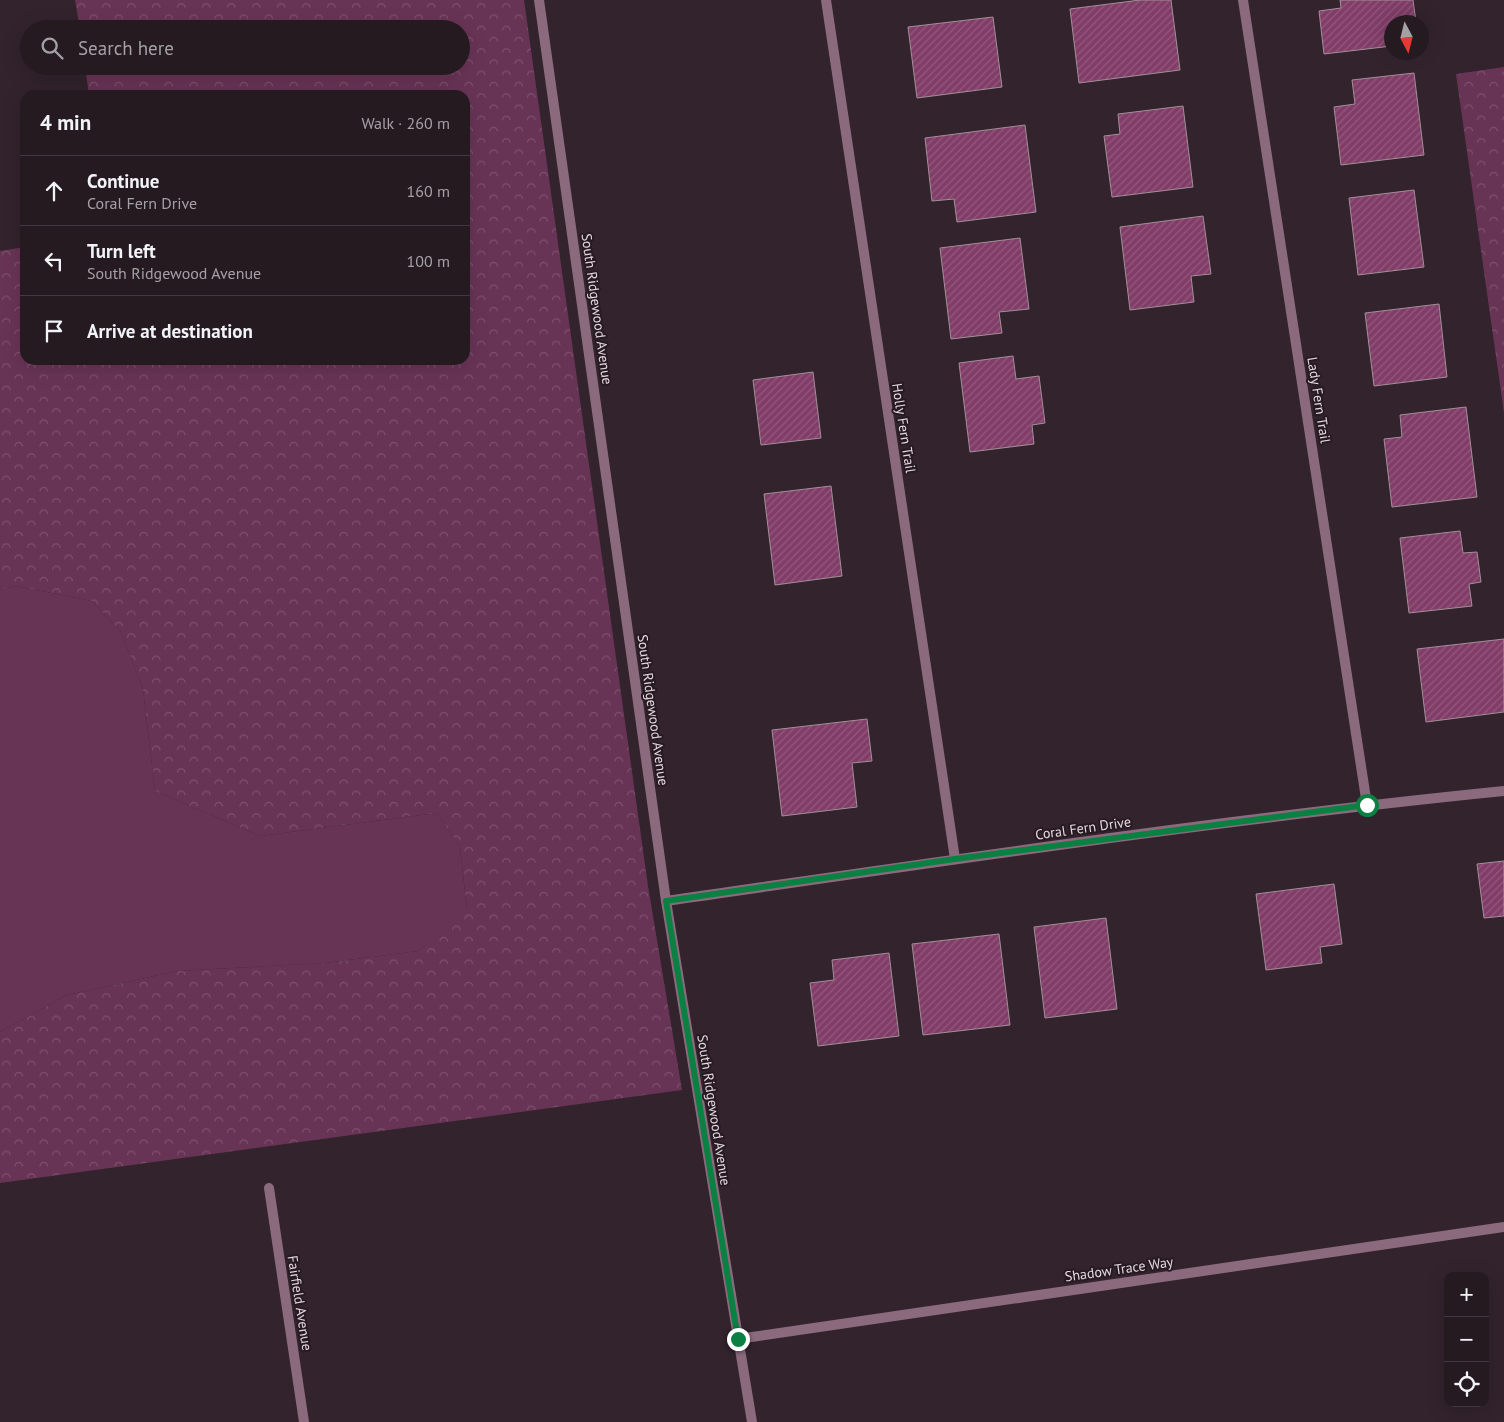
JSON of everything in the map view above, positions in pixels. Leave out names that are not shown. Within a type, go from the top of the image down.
[{"type":"street","name":"South Ridgewood Avenue","points":[[539,0],[666,901],[752,1422]]},
{"type":"street","name":"Holly Fern Trail","points":[[826,0],[955,859]]},
{"type":"street","name":"Lady Fern Trail","points":[[1243,0],[1367,805]]},
{"type":"street","name":"Coral Fern Drive","points":[[666,901],[955,859],[1367,805],[1504,791]]},
{"type":"street","name":"Fairfield Avenue","points":[[268,1188],[304,1422]]},
{"type":"street","name":"Shadow Trace Way","points":[[738,1339],[1504,1227]]},
{"type":"green space","points":[[75,0],[524,0],[648,886],[682,1090],[0,1183],[0,1032],[67,995],[178,971],[325,963],[418,951],[467,910],[460,847],[437,813],[260,836],[155,791],[143,689],[121,632],[92,601],[16,586],[0,590],[0,251],[20,248],[20,365],[470,365],[470,90],[88,90],[86,75],[470,75],[470,20],[78,20]]},
{"type":"green space","points":[[1504,67],[1504,413],[1456,74]]},
{"type":"green space","points":[[16,586],[92,601],[121,632],[143,689],[155,791],[260,836],[437,813],[460,847],[467,911],[418,951],[325,963],[178,971],[67,995],[0,1032],[0,590]]},
{"type":"building","points":[[1140,0],[1171,0],[1180,70],[1079,83],[1070,9]]},
{"type":"building","points":[[1340,0],[1413,0],[1415,15],[1384,15],[1384,47],[1324,54],[1319,11],[1341,8]]},
{"type":"building","points":[[993,17],[1002,87],[917,98],[908,27]]},
{"type":"building","points":[[1414,73],[1424,155],[1341,165],[1334,107],[1355,104],[1352,80]]},
{"type":"building","points":[[1183,106],[1193,187],[1112,197],[1104,136],[1120,134],[1118,114]]},
{"type":"building","points":[[1025,125],[1036,212],[957,222],[954,199],[932,201],[925,138]]},
{"type":"building","points":[[1414,190],[1424,267],[1358,275],[1349,198]]},
{"type":"building","points":[[1203,216],[1211,274],[1191,276],[1194,302],[1130,310],[1120,227]]},
{"type":"building","points":[[1020,238],[1029,309],[999,312],[1002,333],[951,339],[940,248]]},
{"type":"building","points":[[1439,304],[1447,377],[1374,386],[1365,313]]},
{"type":"building","points":[[1013,356],[1016,379],[1039,376],[1045,423],[1032,425],[1034,444],[970,452],[959,363]]},
{"type":"building","points":[[813,372],[821,438],[761,445],[753,380]]},
{"type":"building","points":[[1466,407],[1477,497],[1392,507],[1384,439],[1402,437],[1400,415]]},
{"type":"building","points":[[831,486],[842,576],[775,585],[764,494]]},
{"type":"building","points":[[1460,531],[1463,553],[1477,552],[1481,582],[1469,584],[1472,606],[1409,613],[1400,538]]},
{"type":"building","points":[[1504,639],[1504,712],[1426,722],[1417,649]]},
{"type":"building","points":[[867,719],[872,761],[852,763],[857,807],[782,816],[772,730]]},
{"type":"building","points":[[1504,861],[1504,916],[1484,918],[1477,864]]},
{"type":"building","points":[[1334,884],[1342,944],[1320,947],[1322,963],[1266,970],[1256,894]]},
{"type":"building","points":[[1106,918],[1117,1009],[1045,1018],[1034,927]]},
{"type":"building","points":[[999,934],[1010,1025],[923,1035],[912,944]]},
{"type":"building","points":[[889,953],[899,1036],[818,1046],[810,983],[834,980],[832,960]]},
{"type":"route","points":[[738,1339],[666,901],[955,859],[1367,805]]}]
